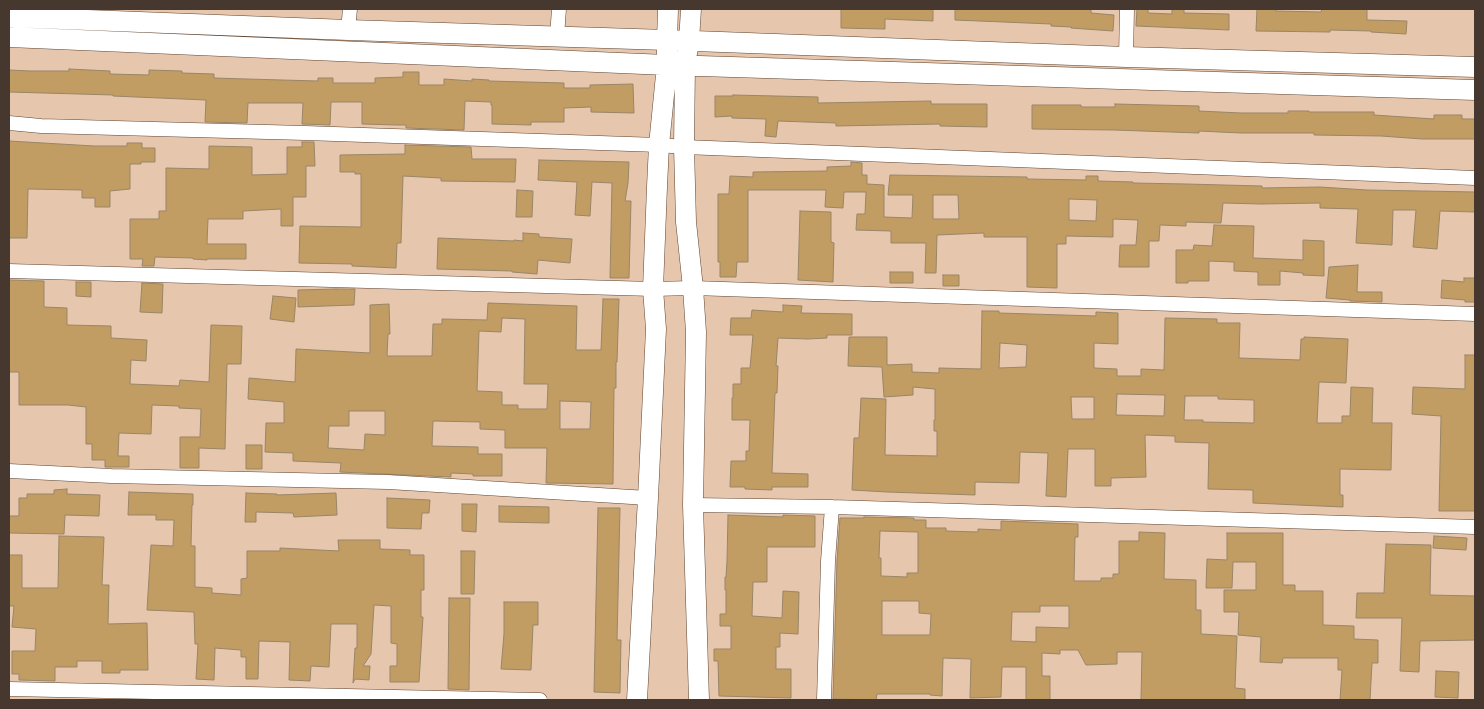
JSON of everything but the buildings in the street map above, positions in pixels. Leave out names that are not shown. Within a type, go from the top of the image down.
[{"type":"street","points":[[348,30],[350,9]]},
{"type":"street","points":[[558,9],[558,36]]},
{"type":"street","points":[[668,9],[667,40],[676,65],[684,147],[686,222],[696,332],[693,505],[699,700]]},
{"type":"street","points":[[637,700],[656,329],[653,289],[659,145],[676,65],[689,41],[692,9]]},
{"type":"street","points":[[1126,57],[1128,9]]},
{"type":"street","points":[[9,17],[1126,57],[1475,67]]},
{"type":"street","points":[[9,38],[676,65],[1475,90]]},
{"type":"street","points":[[9,123],[41,126],[659,145],[1475,178]]},
{"type":"street","points":[[9,271],[653,289],[693,288],[1475,314]]},
{"type":"street","points":[[9,471],[111,476],[388,482],[648,498]]},
{"type":"street","points":[[693,505],[832,507],[1475,527]]},
{"type":"street","points":[[824,700],[828,561],[832,507]]},
{"type":"street","points":[[9,689],[540,700]]}]
